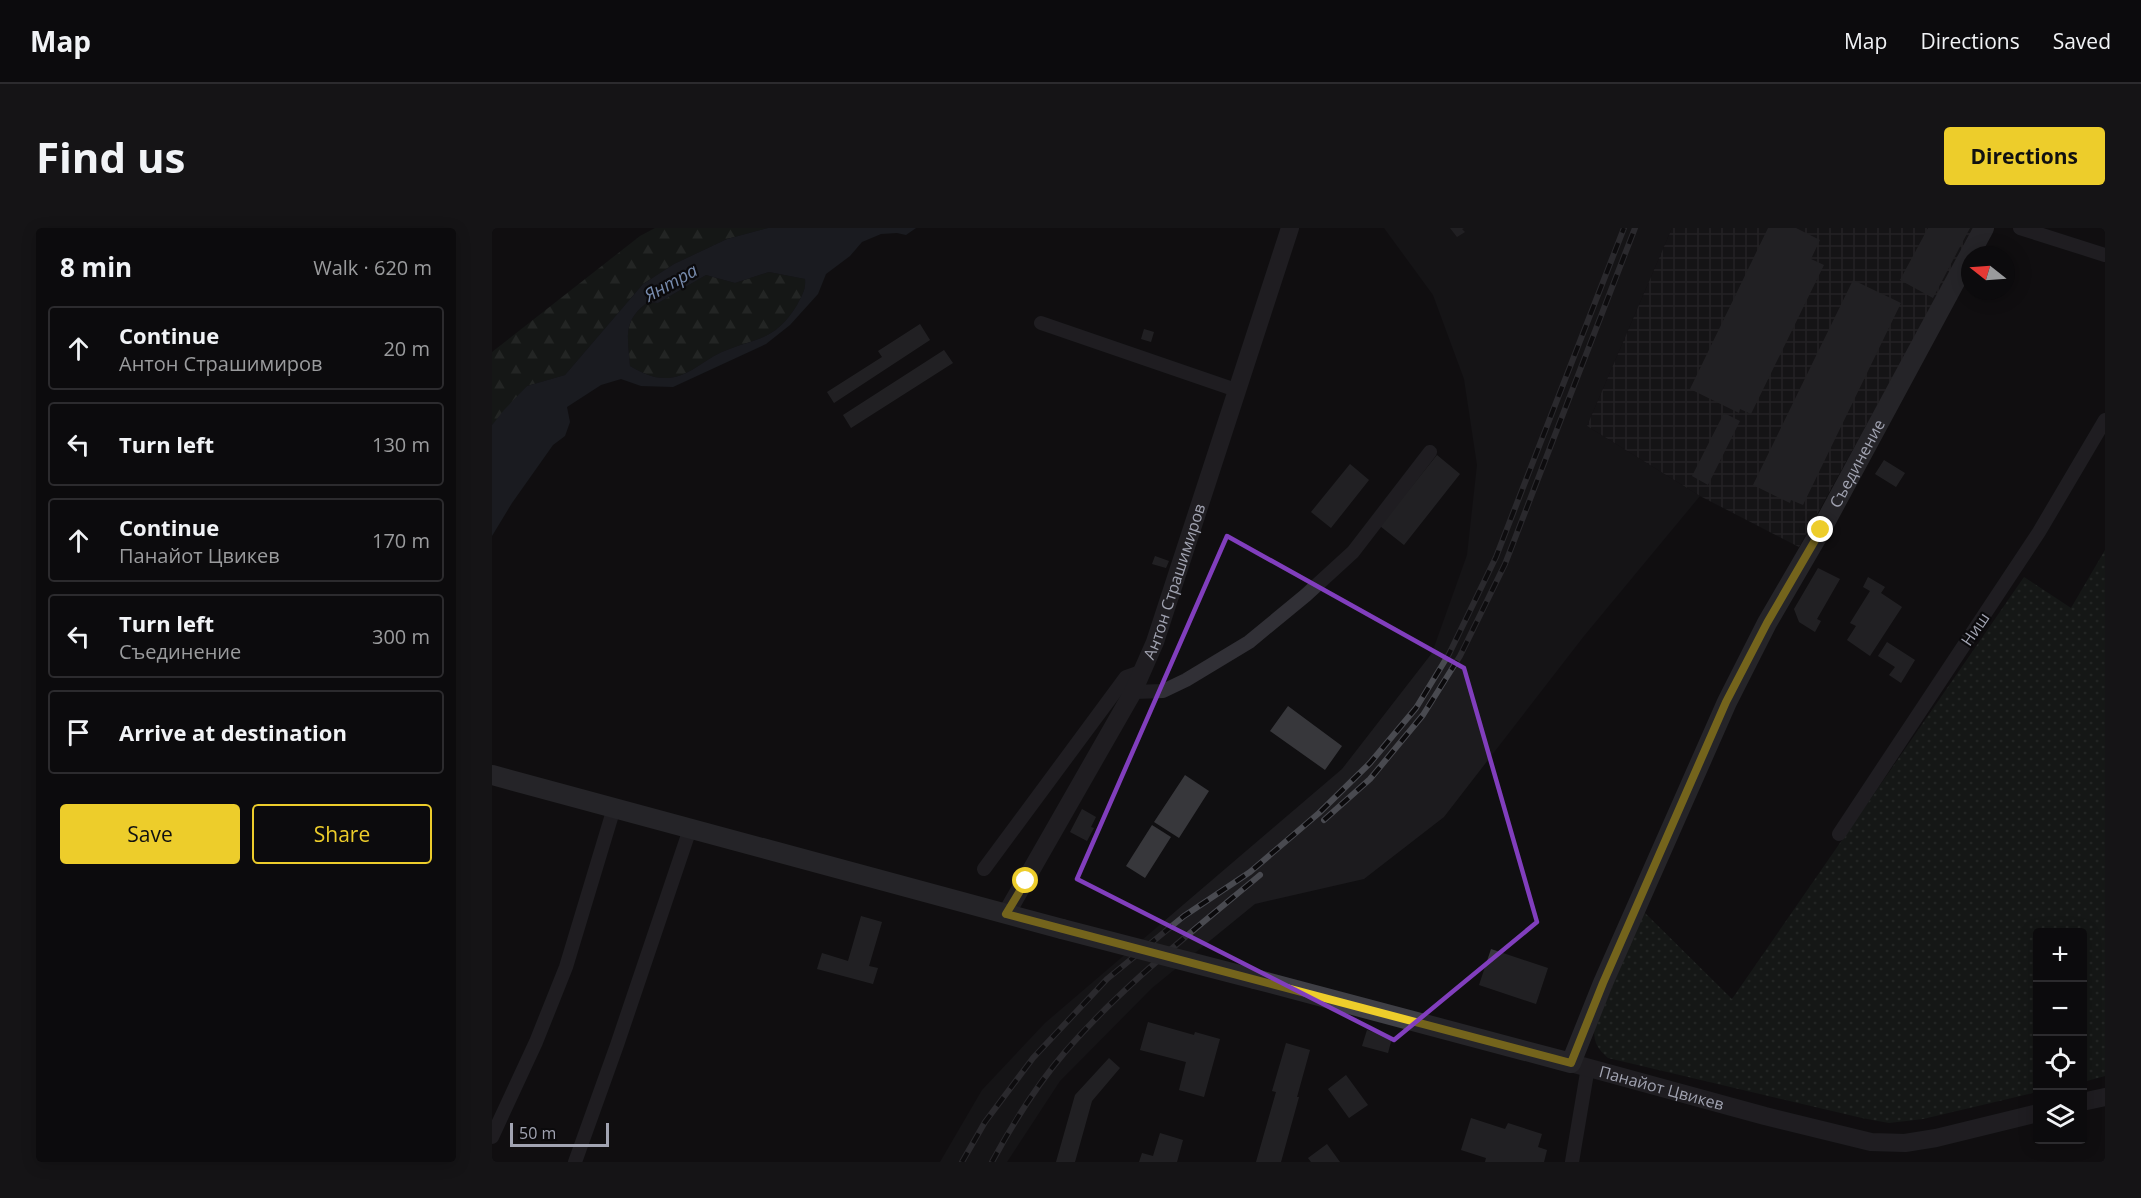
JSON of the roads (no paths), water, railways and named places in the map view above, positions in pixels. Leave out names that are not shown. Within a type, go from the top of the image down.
[{"type":"main road","name":"Съединение","points":[[1579,1065],[1603,983],[1726,702],[1984,228]]},
{"type":"main road","name":"Панайот Цвикев","points":[[492,776],[1579,1065]]},
{"type":"street","name":"Антон Страшимиров","points":[[1006,914],[1143,671],[1155,642],[1290,228]]},
{"type":"street","points":[[2020,228],[2105,255]]},
{"type":"street","points":[[1041,323],[1236,390]]},
{"type":"street","name":"Ниш","points":[[1839,834],[2039,532],[2105,420]]},
{"type":"street","points":[[1132,692],[1163,691],[1186,680],[1249,642],[1353,552],[1430,452]]},
{"type":"street","points":[[984,869],[1126,677],[1143,671]]},
{"type":"street","points":[[492,1137],[536,1041],[566,967],[614,808]]},
{"type":"street","points":[[575,1162],[690,829]]},
{"type":"street","points":[[1572,1162],[1579,1065]]},
{"type":"street","name":"Панайот Цвикев","points":[[1579,1065],[1765,1116],[1871,1142],[1905,1143],[1936,1138],[2033,1114]]},
{"type":"street","points":[[2087,1101],[2105,1097]]},
{"type":"water","name":"Янтра","points":[[768,228],[916,228],[906,235],[881,234],[862,242],[850,256],[826,274],[818,294],[790,325],[766,344],[673,387],[641,386],[621,379],[601,385],[567,407],[570,422],[565,436],[553,445],[492,536],[492,425],[527,386],[565,375],[643,284],[674,264],[727,239]],"holes":[[[769,272],[805,279],[804,289],[788,318],[779,328],[760,339],[727,350],[687,373],[675,377],[653,376],[630,366],[628,330],[634,316],[648,302],[658,303],[706,275],[735,283]]]},
{"type":"railway","points":[[962,1162],[985,1122],[1033,1058],[1107,979],[1184,916],[1250,872],[1319,813],[1370,763],[1416,708],[1449,654],[1496,557],[1624,228]]},
{"type":"railway","points":[[1324,820],[1370,779],[1423,715],[1460,656],[1505,564],[1635,228]]},
{"type":"railway","points":[[992,1162],[1035,1091],[1054,1065],[1087,1028],[1134,982],[1260,875]]}]
